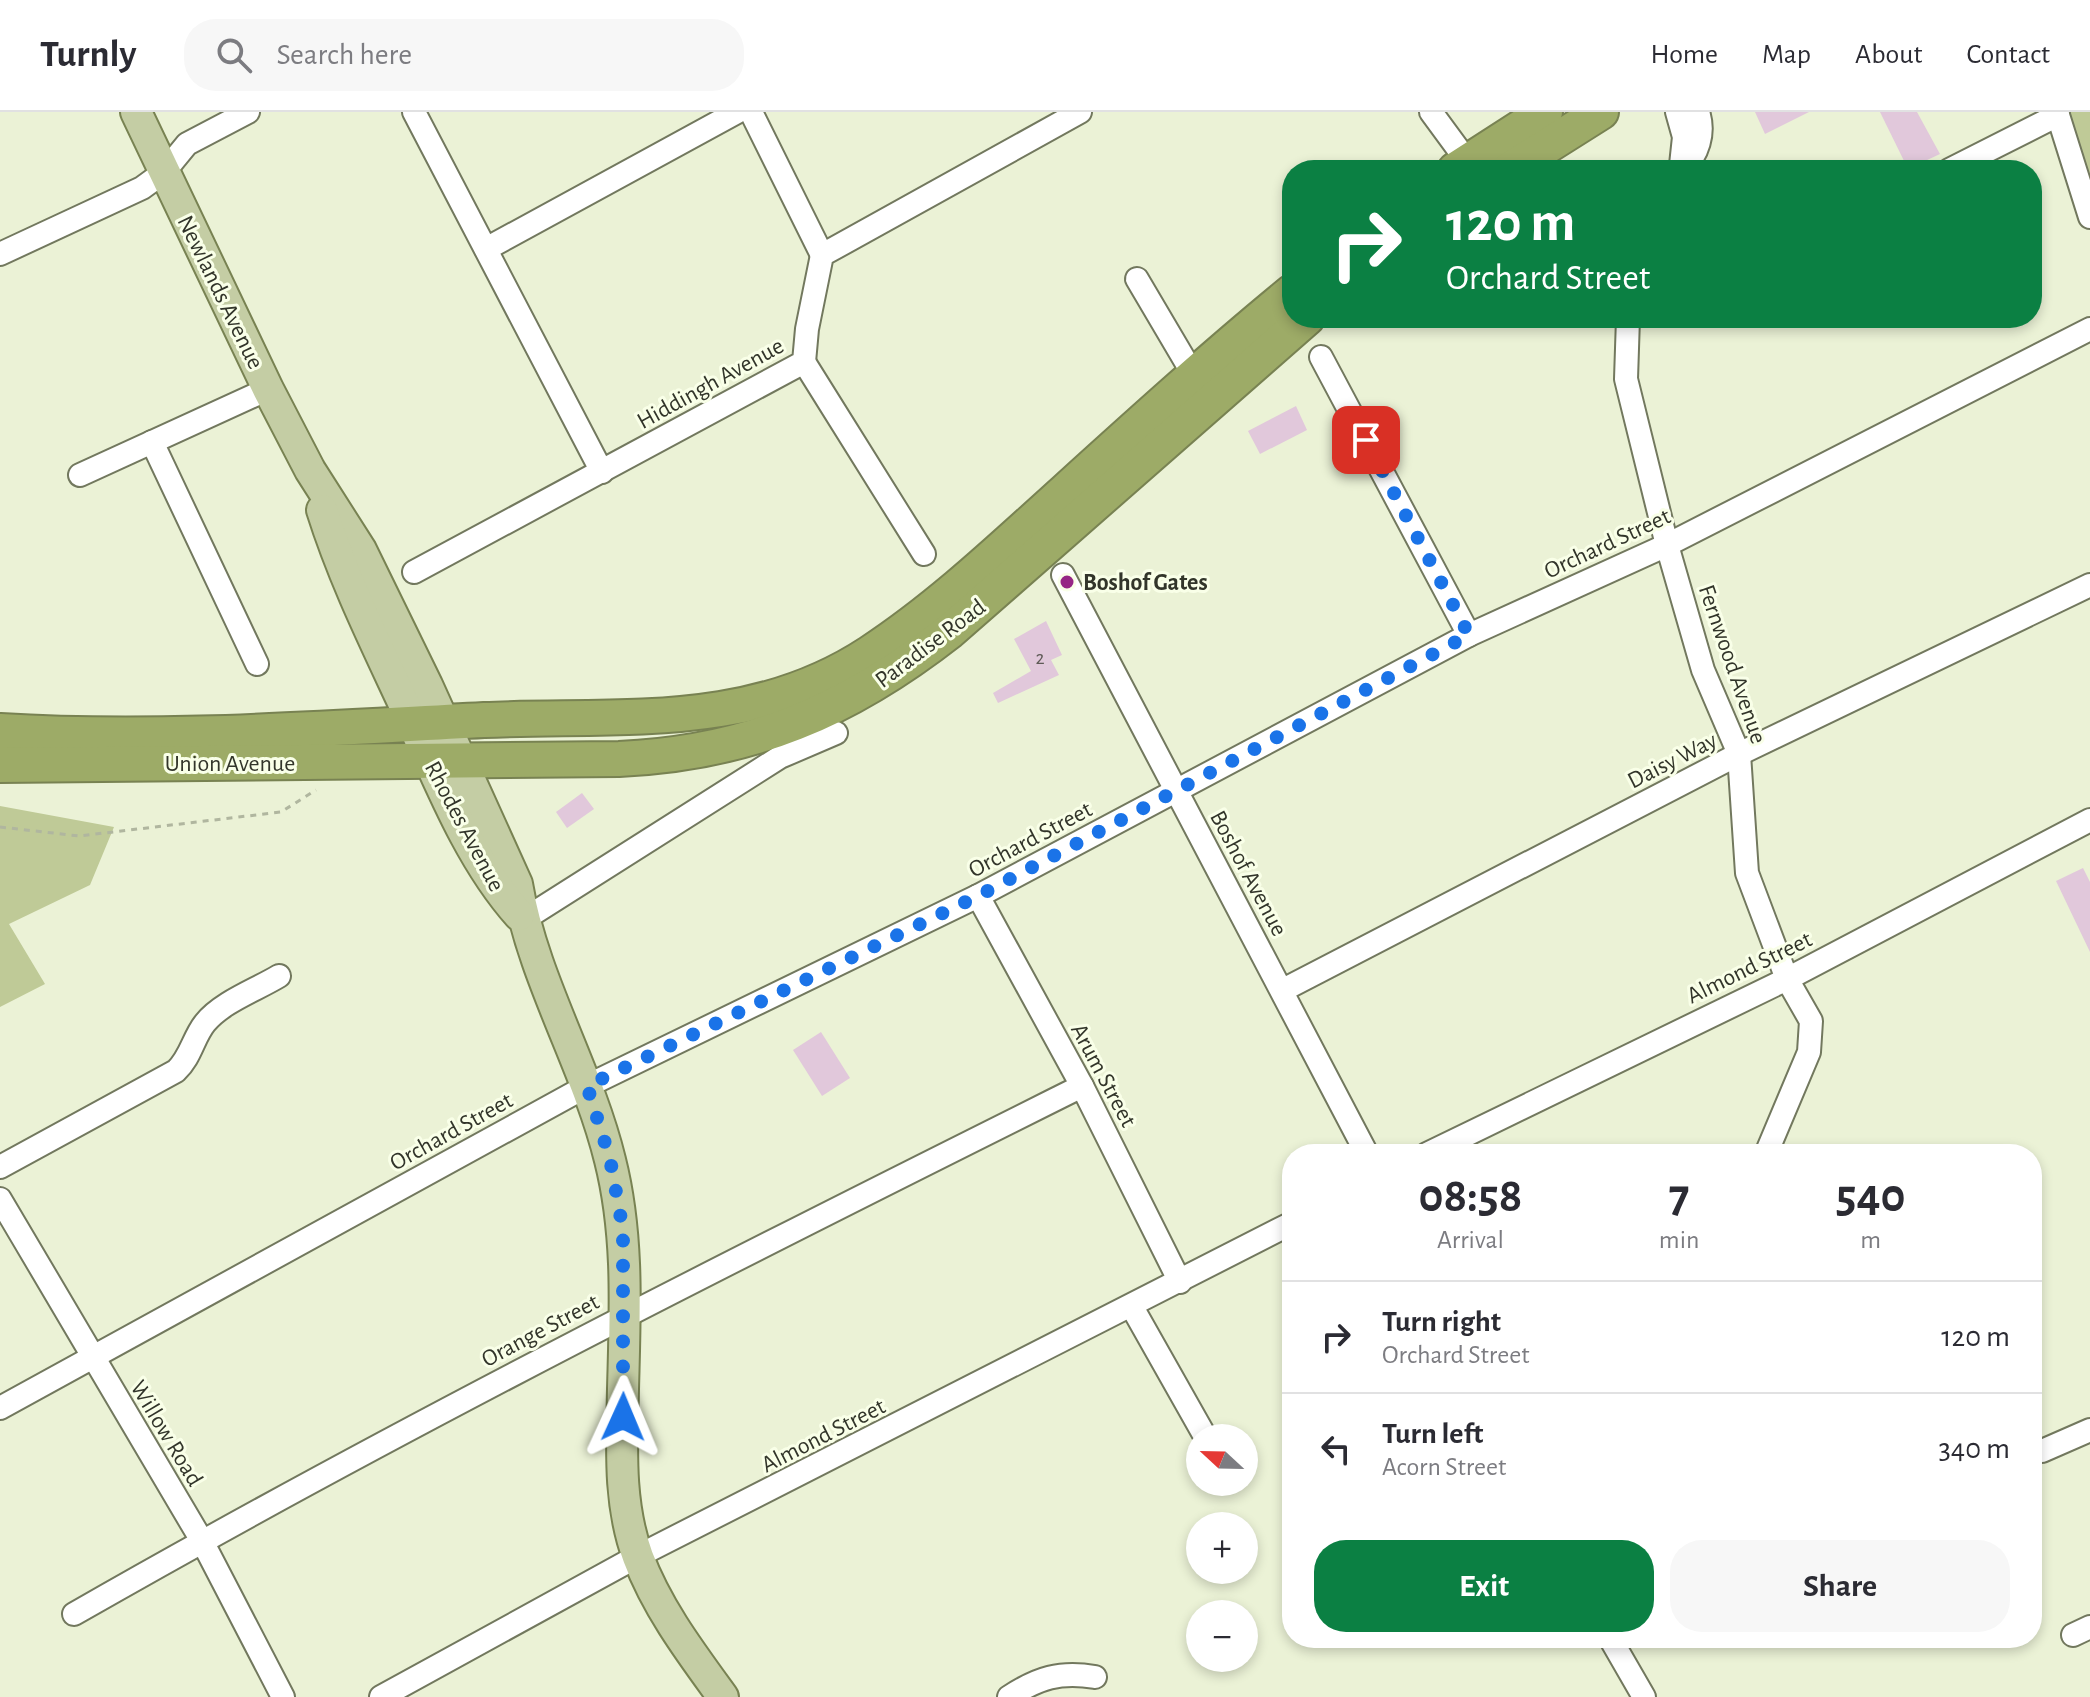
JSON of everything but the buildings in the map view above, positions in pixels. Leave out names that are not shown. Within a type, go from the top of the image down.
[{"type":"highway","points":[[1470,160],[1545,112]]},
{"type":"highway","points":[[1525,160],[1601,112]]},
{"type":"highway","name":"Paradise Road","points":[[429,725],[694,716],[735,708],[803,686],[836,671],[868,654],[944,598],[1193,374],[1282,300]]},
{"type":"highway","name":"Paradise Road","points":[[444,760],[675,756],[758,737],[845,703],[904,667],[950,631],[1296,328]]},
{"type":"highway","name":"Union Avenue","points":[[0,731],[196,732],[429,725]]},
{"type":"highway","name":"Union Avenue","points":[[0,765],[444,760]]},
{"type":"main road","name":"Newlands Avenue","points":[[136,112],[310,470],[336,555],[429,725]]},
{"type":"main road","name":"Rhodes Avenue","points":[[429,725],[444,760],[517,884],[523,920],[587,1086],[610,1159],[623,1230],[625,1314],[621,1450],[628,1524],[638,1556],[659,1601],[723,1697]]},
{"type":"street","points":[[0,254],[142,188],[164,172],[187,144],[248,112]]},
{"type":"street","points":[[414,112],[602,472]]},
{"type":"street","points":[[486,249],[737,112]]},
{"type":"street","points":[[751,112],[822,255],[1069,114]]},
{"type":"street","points":[[1431,112],[1458,160]]},
{"type":"street","points":[[1677,112],[1684,137],[1682,160]]},
{"type":"street","points":[[1688,160],[1697,148],[1701,131],[1698,112]]},
{"type":"street","points":[[1968,160],[2058,114],[2090,217]]},
{"type":"street","name":"Hiddingh Avenue","points":[[414,572],[804,362],[822,255]]},
{"type":"street","points":[[1137,279],[1193,374]]},
{"type":"street","name":"Fernwood Avenue","points":[[1628,328],[1626,379],[1667,545],[1703,670],[1739,754],[1747,873],[1787,979],[1811,1021],[1809,1052],[1770,1144]]},
{"type":"street","name":"Orchard Street","points":[[0,1408],[587,1086],[978,896],[1469,635],[1667,545],[2090,329]]},
{"type":"street","points":[[1321,357],[1469,635]]},
{"type":"street","points":[[804,362],[924,554]]},
{"type":"street","points":[[80,475],[268,389]]},
{"type":"street","points":[[152,442],[257,664]]},
{"type":"street","name":"Boshof Avenue","points":[[1063,575],[1362,1144]]},
{"type":"street","name":"Daisy Way","points":[[1283,990],[1739,754],[2090,585]]},
{"type":"street","points":[[523,920],[780,757],[836,733]]},
{"type":"street","name":"Almond Street","points":[[1448,1144],[1787,979],[2090,820]]},
{"type":"street","name":"Arum Street","points":[[978,896],[1082,1086],[1180,1282]]},
{"type":"street","points":[[0,1167],[176,1071],[184,1063],[206,1021],[279,976]]},
{"type":"street","name":"Orange Street","points":[[74,1614],[202,1541],[625,1314],[1082,1086]]},
{"type":"street","name":"Willow Road","points":[[0,1199],[202,1541],[283,1697]]},
{"type":"street","name":"Almond Street","points":[[381,1697],[638,1556],[1282,1228]]},
{"type":"street","points":[[1132,1307],[1198,1424]]},
{"type":"street","points":[[2042,1451],[2090,1430]]},
{"type":"street","points":[[1616,1648],[1644,1697]]},
{"type":"street","points":[[1009,1697],[1044,1678],[1061,1673],[1095,1677]]},
{"type":"path","points":[[0,827],[79,836],[265,814],[281,812],[320,787]]},
{"type":"green space","points":[[2062,112],[2090,112],[2090,201]]},
{"type":"green space","points":[[0,806],[114,827],[90,885],[9,924],[45,984],[0,1007]]},
{"type":"place","name":"Boshof Gates","points":[[1067,582]]},
{"type":"route","points":[[623,1417],[623,1230],[610,1159],[587,1086],[978,896],[1469,635],[1366,440]]}]
